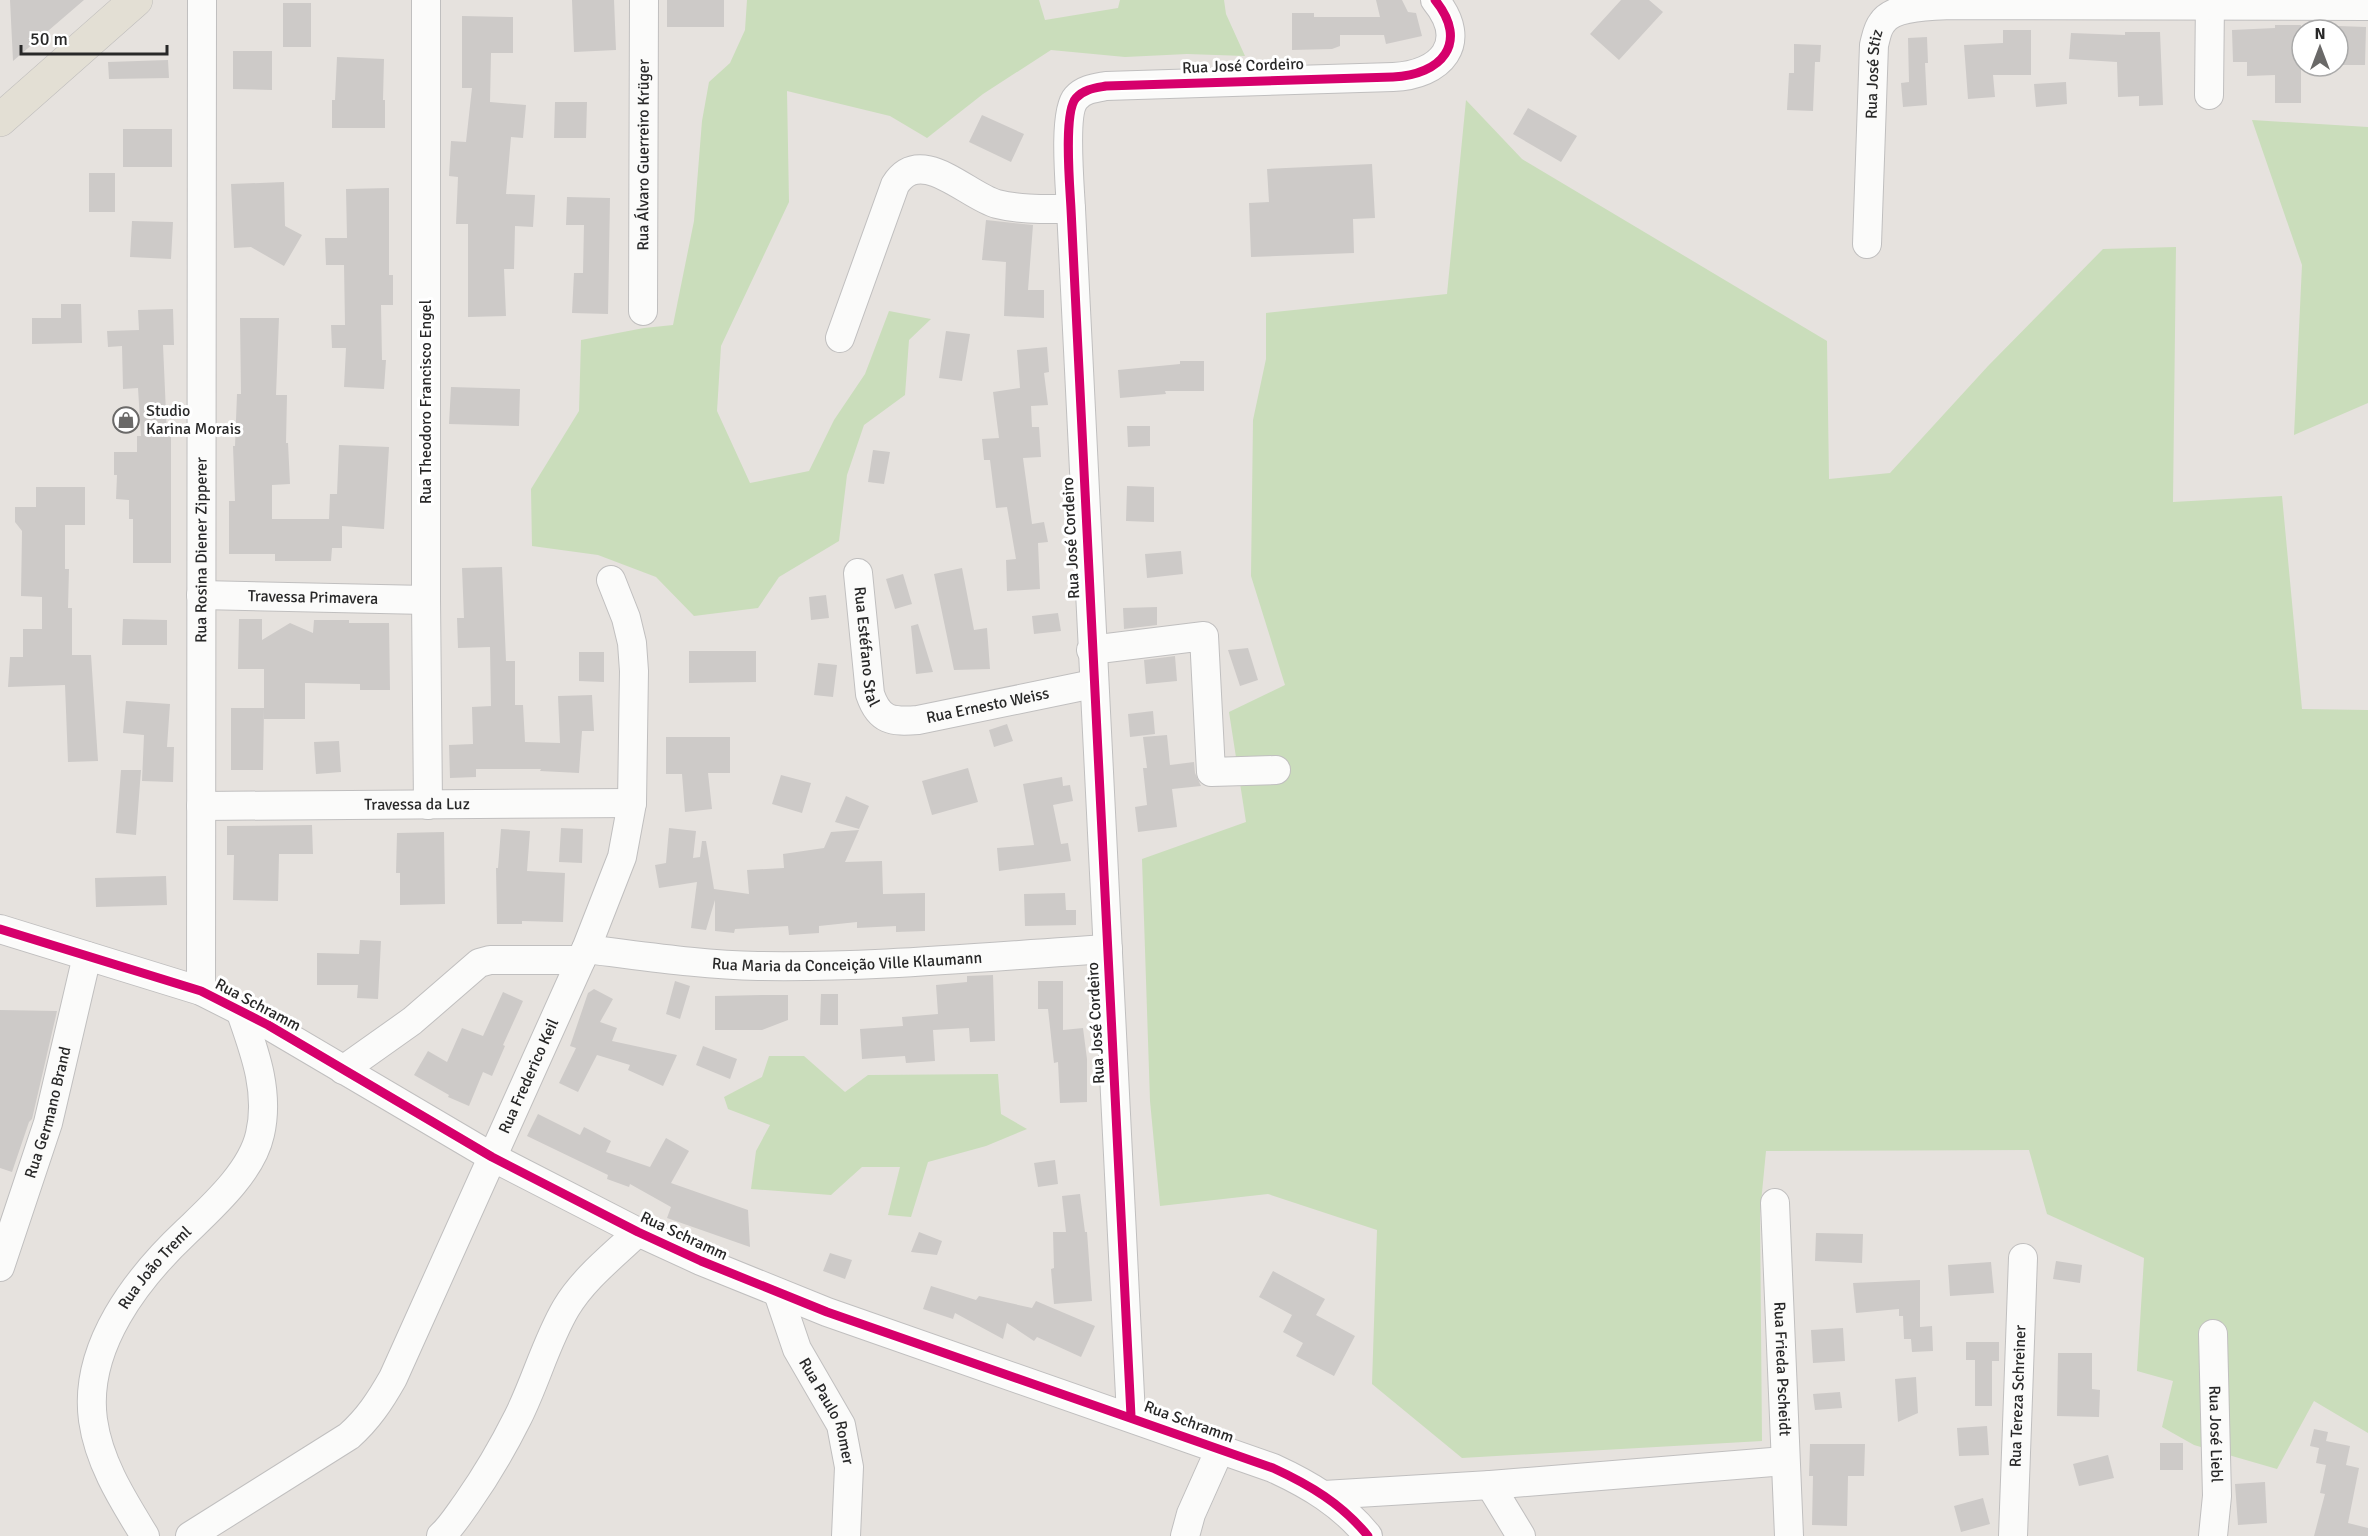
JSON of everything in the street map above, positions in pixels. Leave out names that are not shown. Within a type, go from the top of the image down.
[{"type":"main road","points":[[0,120],[136,0]]},
{"type":"street","name":"Rua Rosina Diener Zipperer","points":[[201,992],[202,0]]},
{"type":"street","name":"Rua Theodoro Francisco Engel","points":[[426,0],[428,805]]},
{"type":"street","name":"Rua Álvaro Guerreiro Krüger","points":[[643,311],[644,0]]},
{"type":"street","name":"Rua José Cordeiro","points":[[1131,1416],[1091,650],[1071,210],[1068,127],[1070,112],[1075,98],[1089,89],[1128,84],[1382,77],[1414,74],[1434,67],[1449,48],[1449,22],[1435,0]]},
{"type":"street","points":[[2209,95],[2210,3]]},
{"type":"street","name":"Rua José Stiz","points":[[1867,244],[1874,45],[1882,21],[1892,14],[1928,6],[1954,4],[2210,3],[2368,6]]},
{"type":"street","points":[[840,338],[901,175],[912,170],[930,171],[946,176],[981,199],[998,204],[1017,208],[1071,210]]},
{"type":"street","name":"Rua Estéfano Stal","points":[[858,573],[870,694],[874,706],[882,716]]},
{"type":"street","name":"Rua Frederico Keil","points":[[190,1536],[349,1436],[365,1422],[393,1378],[584,955],[622,857],[632,803],[634,671],[626,618],[611,580]]},
{"type":"street","name":"Travessa Primavera","points":[[201,595],[426,600]]},
{"type":"street","points":[[1091,650],[1204,636],[1211,772],[1276,770]]},
{"type":"street","name":"Rua Ernesto Weiss","points":[[882,716],[893,720],[918,720],[1093,684]]},
{"type":"street","name":"Travessa da Luz","points":[[201,806],[632,803]]},
{"type":"street","name":"Rua Schramm","points":[[0,930],[201,992],[240,1010],[492,1157],[638,1232],[778,1293],[917,1344],[1131,1416],[1274,1468],[1324,1495],[1346,1513],[1368,1536]]},
{"type":"street","name":"Rua Maria da Conceição Ville Klaumann","points":[[343,1070],[412,1021],[479,963],[490,960],[584,955],[786,966],[896,963],[1108,949]]},
{"type":"street","name":"Rua Germano Brand","points":[[0,1268],[48,1123],[87,956]]},
{"type":"street","name":"Rua João Treml","points":[[145,1536],[114,1483],[103,1458],[93,1421],[93,1383],[107,1337],[121,1311],[154,1265],[235,1181],[260,1137],[263,1115],[260,1070],[240,1010]]},
{"type":"street","name":"Rua Frieda Pscheidt","points":[[1775,1203],[1789,1536]]},
{"type":"street","points":[[441,1536],[477,1488],[504,1443],[519,1416],[552,1336],[578,1290],[638,1232]]},
{"type":"street","name":"Rua Tereza Schreiner","points":[[2013,1536],[2023,1258]]},
{"type":"street","name":"Rua Paulo Romer","points":[[778,1293],[797,1349],[841,1425],[849,1467],[846,1536]]},
{"type":"street","name":"Rua José Liebl","points":[[2213,1334],[2217,1496],[2213,1536]]},
{"type":"street","points":[[1185,1536],[1191,1514],[1220,1449]]},
{"type":"street","points":[[1324,1495],[1490,1485],[1785,1461]]},
{"type":"street","points":[[1490,1485],[1521,1536]]},
{"type":"green space","points":[[747,0],[1039,0],[1045,20],[1118,8],[1120,0],[1224,0],[1226,14],[1245,56],[1187,54],[1125,57],[1051,50],[983,94],[927,138],[890,116],[787,91],[789,202],[721,346],[717,411],[750,483],[809,471],[834,420],[865,374],[889,311],[931,319],[909,340],[905,395],[864,425],[847,475],[839,541],[779,577],[758,608],[694,616],[656,577],[598,555],[532,546],[531,489],[579,411],[581,340],[673,325],[694,221],[702,121],[709,82],[730,63],[745,30]]},
{"type":"green space","points":[[1466,100],[1522,159],[1827,341],[1829,479],[1890,473],[1988,366],[2103,249],[2176,247],[2173,502],[2282,496],[2302,709],[2368,710],[2368,1433],[2314,1401],[2277,1469],[2194,1445],[2162,1427],[2173,1381],[2137,1371],[2144,1258],[2047,1214],[2029,1150],[1766,1151],[1760,1213],[1762,1441],[1462,1458],[1372,1384],[1377,1230],[1268,1194],[1160,1206],[1150,1101],[1142,859],[1246,822],[1229,712],[1285,685],[1251,576],[1253,420],[1266,359],[1266,313],[1447,294]]},
{"type":"green space","points":[[2252,120],[2368,127],[2368,403],[2294,435],[2302,265]]},
{"type":"green space","points":[[769,1056],[804,1056],[845,1092],[868,1075],[998,1074],[1001,1114],[1027,1129],[986,1146],[928,1162],[911,1217],[888,1215],[900,1167],[862,1167],[831,1195],[751,1189],[756,1151],[770,1125],[728,1109],[724,1097],[762,1077]]},
{"type":"building","points":[[10,0],[84,0],[13,61]]},
{"type":"building","points":[[572,0],[614,0],[616,50],[574,52]]},
{"type":"building","points":[[667,0],[724,0],[724,27],[667,27]]},
{"type":"building","points":[[1376,0],[1402,0],[1408,12],[1416,13],[1422,36],[1386,44],[1384,35],[1340,35],[1340,46],[1332,49],[1292,50],[1292,13],[1314,13],[1314,17],[1380,17]]},
{"type":"building","points":[[1621,0],[1649,0],[1663,12],[1619,60],[1590,34]]},
{"type":"building","points":[[283,3],[311,3],[311,47],[283,47]]},
{"type":"building","points":[[462,16],[513,17],[513,53],[491,53],[490,102],[526,105],[523,138],[511,137],[506,194],[535,195],[533,227],[515,226],[514,269],[504,269],[506,316],[468,317],[468,224],[456,224],[458,177],[449,176],[451,141],[466,142],[472,88],[462,88]]},
{"type":"building","points":[[2275,25],[2290,25],[2290,78],[2301,78],[2301,103],[2275,103],[2275,75],[2247,76],[2247,62],[2233,62],[2232,30],[2275,28]]},
{"type":"building","points":[[2350,26],[2366,27],[2365,65],[2350,65]]},
{"type":"building","points":[[2003,30],[2031,30],[2031,75],[1993,75],[1995,97],[1968,99],[1964,45],[2003,43]]},
{"type":"building","points":[[2125,32],[2160,32],[2163,105],[2139,106],[2139,96],[2118,97],[2117,62],[2069,59],[2071,33],[2125,35]]},
{"type":"building","points":[[1927,37],[1928,63],[1925,63],[1927,105],[1903,107],[1901,83],[1909,82],[1908,38]]},
{"type":"building","points":[[1794,44],[1821,45],[1820,62],[1815,62],[1813,111],[1787,110],[1789,73],[1794,73]]},
{"type":"building","points":[[233,51],[272,51],[272,90],[233,89]]},
{"type":"building","points":[[337,57],[384,59],[385,128],[332,128],[332,100],[335,100]]},
{"type":"building","points":[[168,60],[169,78],[109,79],[108,62]]},
{"type":"building","points":[[2066,82],[2067,104],[2036,107],[2034,84]]},
{"type":"building","points":[[555,102],[587,102],[586,138],[554,138]]},
{"type":"building","points":[[1528,108],[1577,136],[1561,162],[1513,134]]},
{"type":"building","points":[[982,115],[1024,134],[1011,162],[969,142]]},
{"type":"building","points":[[123,129],[172,129],[172,167],[123,167]]},
{"type":"building","points":[[1372,164],[1375,218],[1353,219],[1354,253],[1251,257],[1249,203],[1269,202],[1267,169]]},
{"type":"building","points":[[89,173],[115,173],[115,212],[89,212]]},
{"type":"building","points":[[284,182],[285,226],[302,235],[284,266],[251,247],[234,248],[231,184]]},
{"type":"building","points":[[389,188],[389,275],[393,275],[393,305],[381,305],[382,360],[386,360],[384,389],[344,387],[346,348],[332,348],[331,325],[345,325],[344,265],[326,265],[325,238],[347,238],[346,189]]},
{"type":"building","points":[[567,197],[610,198],[608,314],[572,313],[574,273],[583,273],[584,225],[566,225]]},
{"type":"building","points":[[986,220],[1033,225],[1028,290],[1044,290],[1044,318],[1004,316],[1006,262],[982,260]]},
{"type":"building","points":[[132,221],[173,222],[171,259],[130,257]]},
{"type":"building","points":[[61,304],[81,304],[82,343],[32,344],[32,318],[61,318]]},
{"type":"building","points":[[173,309],[174,345],[163,345],[167,436],[171,436],[171,563],[133,563],[133,519],[129,519],[129,500],[116,499],[117,475],[114,475],[114,452],[137,452],[137,436],[141,436],[138,388],[123,389],[122,346],[108,347],[107,331],[139,330],[138,310]]},
{"type":"building","points":[[240,318],[279,318],[276,395],[287,395],[286,443],[288,443],[290,484],[272,485],[272,519],[329,519],[330,494],[337,494],[339,445],[389,447],[384,529],[342,526],[342,548],[332,548],[331,561],[275,561],[275,554],[229,554],[229,501],[235,501],[233,446],[235,446],[237,394],[241,394]]},
{"type":"building","points":[[946,331],[970,334],[962,381],[939,378]]},
{"type":"building","points":[[1047,347],[1049,372],[1044,373],[1048,405],[1031,406],[1032,427],[1039,427],[1041,457],[1023,458],[1032,524],[1044,522],[1048,542],[1038,543],[1040,589],[1007,591],[1006,560],[1016,559],[1007,507],[996,508],[990,460],[984,460],[982,439],[999,438],[993,392],[1020,388],[1017,350]]},
{"type":"building","points":[[1180,361],[1204,361],[1204,391],[1165,391],[1166,394],[1120,398],[1118,370],[1180,364]]},
{"type":"building","points":[[451,387],[520,389],[519,426],[449,424]]},
{"type":"building","points":[[1127,426],[1150,426],[1150,446],[1128,447]]},
{"type":"building","points":[[873,450],[890,452],[884,484],[868,482]]},
{"type":"building","points":[[1127,486],[1154,487],[1154,522],[1126,521]]},
{"type":"building","points":[[36,487],[85,487],[85,525],[65,525],[65,569],[69,569],[68,608],[72,608],[72,655],[91,655],[98,761],[68,762],[65,685],[8,687],[10,657],[23,657],[23,629],[42,629],[42,597],[21,596],[22,531],[15,522],[15,507],[36,507]]},
{"type":"building","points":[[1181,551],[1183,574],[1147,578],[1145,554]]},
{"type":"building","points":[[502,567],[506,661],[515,661],[515,705],[523,705],[525,742],[560,743],[558,696],[592,695],[594,731],[582,731],[579,773],[540,771],[541,769],[476,769],[476,777],[450,778],[449,745],[473,744],[472,707],[491,706],[490,647],[458,648],[457,618],[464,618],[462,568]]},
{"type":"building","points":[[962,568],[974,630],[987,628],[990,669],[954,670],[934,574]]},
{"type":"building","points":[[903,574],[912,604],[895,609],[886,579]]},
{"type":"building","points":[[826,595],[829,618],[811,620],[809,597]]},
{"type":"building","points":[[1157,607],[1157,625],[1124,629],[1123,608]]},
{"type":"building","points":[[1058,613],[1061,631],[1034,634],[1032,616]]},
{"type":"building","points":[[123,619],[167,620],[167,645],[122,645]]},
{"type":"building","points":[[239,619],[262,619],[262,640],[290,623],[313,633],[314,620],[389,623],[390,690],[360,690],[360,684],[305,683],[305,719],[264,719],[264,669],[238,669]]},
{"type":"building","points":[[918,624],[933,672],[916,674],[911,626]]},
{"type":"building","points":[[1248,648],[1258,680],[1240,686],[1228,650]]},
{"type":"building","points":[[689,651],[756,651],[756,682],[689,683]]},
{"type":"building","points":[[579,652],[604,652],[604,682],[579,681]]},
{"type":"building","points":[[1175,656],[1177,681],[1146,684],[1144,660]]},
{"type":"building","points":[[818,663],[837,665],[833,697],[814,695]]},
{"type":"building","points":[[126,701],[170,704],[167,747],[174,747],[173,782],[142,781],[144,735],[123,733]]},
{"type":"building","points":[[231,708],[264,708],[263,770],[231,770]]},
{"type":"building","points":[[1153,711],[1155,734],[1130,737],[1128,714]]},
{"type":"building","points":[[1007,724],[1013,741],[994,747],[989,730]]},
{"type":"building","points":[[1167,735],[1170,765],[1194,762],[1195,773],[1201,786],[1172,789],[1177,827],[1138,832],[1135,807],[1147,805],[1143,768],[1147,768],[1143,737]]},
{"type":"building","points":[[666,737],[730,737],[730,773],[708,773],[712,809],[685,812],[682,774],[666,774]]},
{"type":"building","points":[[339,741],[341,772],[316,774],[314,742]]},
{"type":"building","points":[[968,768],[978,802],[932,815],[922,781]]},
{"type":"building","points":[[121,770],[141,770],[136,835],[116,833]]},
{"type":"building","points":[[781,775],[811,783],[802,813],[772,804]]},
{"type":"building","points":[[1062,777],[1063,786],[1070,785],[1073,801],[1053,805],[1061,844],[1068,843],[1071,861],[999,871],[997,848],[1034,845],[1023,784]]},
{"type":"building","points":[[846,796],[869,806],[859,829],[835,822]]},
{"type":"building","points":[[312,825],[313,854],[279,854],[278,901],[233,900],[234,855],[227,855],[227,826]]},
{"type":"building","points":[[561,828],[583,829],[582,863],[559,862]]},
{"type":"building","points":[[669,828],[696,831],[693,858],[700,857],[702,841],[706,841],[714,889],[749,894],[747,870],[784,868],[783,854],[824,848],[831,832],[859,830],[845,862],[882,861],[883,894],[925,893],[925,931],[896,932],[896,926],[857,928],[857,922],[819,926],[819,933],[789,935],[788,926],[735,929],[734,933],[715,931],[715,900],[706,930],[691,928],[697,882],[659,888],[655,865],[666,863]]},
{"type":"building","points":[[501,829],[530,831],[527,871],[565,873],[563,922],[522,921],[522,924],[497,924],[496,868],[498,868]]},
{"type":"building","points":[[444,832],[445,904],[400,905],[400,873],[396,873],[397,833]]},
{"type":"building","points":[[166,876],[167,905],[96,907],[95,878]]},
{"type":"building","points":[[1065,893],[1066,910],[1076,910],[1076,925],[1025,926],[1024,894]]},
{"type":"building","points":[[360,940],[381,941],[378,999],[357,998],[358,985],[317,985],[317,953],[359,954]]},
{"type":"building","points":[[993,975],[995,1041],[970,1042],[969,1028],[933,1030],[935,1061],[906,1063],[905,1056],[862,1059],[860,1029],[903,1026],[902,1017],[938,1014],[936,985],[967,982],[967,976]]},
{"type":"building","points":[[675,981],[690,986],[680,1019],[666,1014]]},
{"type":"building","points":[[1038,981],[1063,981],[1063,1030],[1083,1028],[1087,1059],[1087,1102],[1060,1103],[1058,1062],[1054,1063],[1048,1009],[1038,1009]]},
{"type":"building","points":[[594,989],[613,999],[600,1022],[617,1028],[612,1041],[677,1055],[663,1086],[628,1070],[630,1065],[597,1055],[578,1092],[559,1083],[576,1048],[570,1046],[588,993]]},
{"type":"building","points":[[503,992],[523,1001],[492,1076],[483,1072],[469,1106],[448,1097],[449,1095],[414,1075],[428,1051],[447,1062],[462,1028],[483,1036]]},
{"type":"building","points":[[821,994],[838,994],[838,1025],[820,1025]]},
{"type":"building","points":[[788,995],[788,1020],[762,1030],[715,1030],[715,996]]},
{"type":"building","points":[[0,1010],[57,1011],[32,1119],[12,1172],[0,1168]]},
{"type":"building","points":[[703,1046],[737,1059],[730,1079],[696,1065]]},
{"type":"building","points":[[538,1114],[580,1135],[584,1127],[611,1141],[606,1152],[650,1167],[666,1138],[689,1151],[671,1183],[748,1210],[750,1247],[667,1218],[671,1207],[630,1184],[629,1187],[607,1179],[608,1175],[527,1136]]},
{"type":"building","points":[[1055,1160],[1058,1184],[1038,1187],[1034,1163]]},
{"type":"building","points":[[1080,1194],[1085,1232],[1087,1232],[1092,1301],[1054,1304],[1051,1269],[1054,1268],[1053,1232],[1066,1232],[1062,1196]]},
{"type":"building","points":[[919,1232],[942,1241],[937,1255],[911,1252]]},
{"type":"building","points":[[1816,1233],[1863,1234],[1862,1263],[1815,1261]]},
{"type":"building","points":[[830,1253],[852,1260],[845,1279],[823,1271]]},
{"type":"building","points":[[2056,1261],[2082,1265],[2080,1283],[2053,1279]]},
{"type":"building","points":[[1991,1262],[1994,1293],[1950,1296],[1948,1265]]},
{"type":"building","points":[[1273,1271],[1325,1299],[1316,1315],[1355,1336],[1334,1376],[1296,1356],[1303,1343],[1283,1332],[1292,1315],[1259,1297]]},
{"type":"building","points":[[1920,1280],[1920,1327],[1932,1326],[1933,1351],[1912,1352],[1911,1339],[1904,1339],[1903,1316],[1899,1316],[1899,1309],[1856,1313],[1853,1283]]},
{"type":"building","points":[[931,1286],[976,1300],[979,1296],[1032,1308],[1036,1301],[1095,1326],[1081,1357],[1037,1337],[1034,1341],[1007,1323],[1003,1339],[955,1313],[953,1319],[923,1309]]},
{"type":"building","points":[[1843,1328],[1845,1361],[1813,1363],[1811,1330]]},
{"type":"building","points":[[1966,1342],[1999,1342],[1999,1361],[1992,1361],[1992,1406],[1975,1406],[1975,1360],[1966,1360]]},
{"type":"building","points":[[2058,1353],[2092,1353],[2092,1389],[2100,1390],[2099,1417],[2057,1416]]},
{"type":"building","points":[[1916,1377],[1918,1413],[1898,1422],[1895,1379]]},
{"type":"building","points":[[1840,1392],[1842,1408],[1815,1410],[1813,1394]]},
{"type":"building","points":[[1987,1426],[1989,1455],[1959,1456],[1957,1428]]},
{"type":"building","points":[[2314,1429],[2328,1432],[2326,1441],[2350,1446],[2346,1465],[2359,1468],[2348,1523],[2368,1528],[2368,1536],[2314,1536],[2325,1494],[2320,1493],[2326,1465],[2316,1463],[2319,1448],[2310,1446]]},
{"type":"building","points":[[2160,1443],[2183,1443],[2183,1470],[2160,1470]]},
{"type":"building","points":[[1810,1444],[1865,1444],[1864,1476],[1848,1476],[1847,1526],[1812,1525],[1813,1476],[1809,1476]]},
{"type":"building","points":[[2108,1455],[2114,1478],[2079,1486],[2073,1464]]},
{"type":"building","points":[[2265,1482],[2267,1523],[2238,1525],[2235,1484]]},
{"type":"building","points":[[1983,1498],[1990,1524],[1961,1532],[1954,1506]]},
{"type":"cycle path","points":[[1131,1416],[1069,168],[1068,134],[1072,106],[1076,98],[1083,93],[1106,86],[1410,75],[1437,63],[1445,54],[1450,43],[1450,30],[1435,0]]},
{"type":"cycle path","points":[[0,929],[201,991],[268,1025],[492,1157],[638,1232],[701,1261],[827,1312],[1273,1468],[1325,1496],[1347,1514],[1368,1536]]},
{"type":"place","name":"Studio Karina Morais","points":[[126,420]]}]
